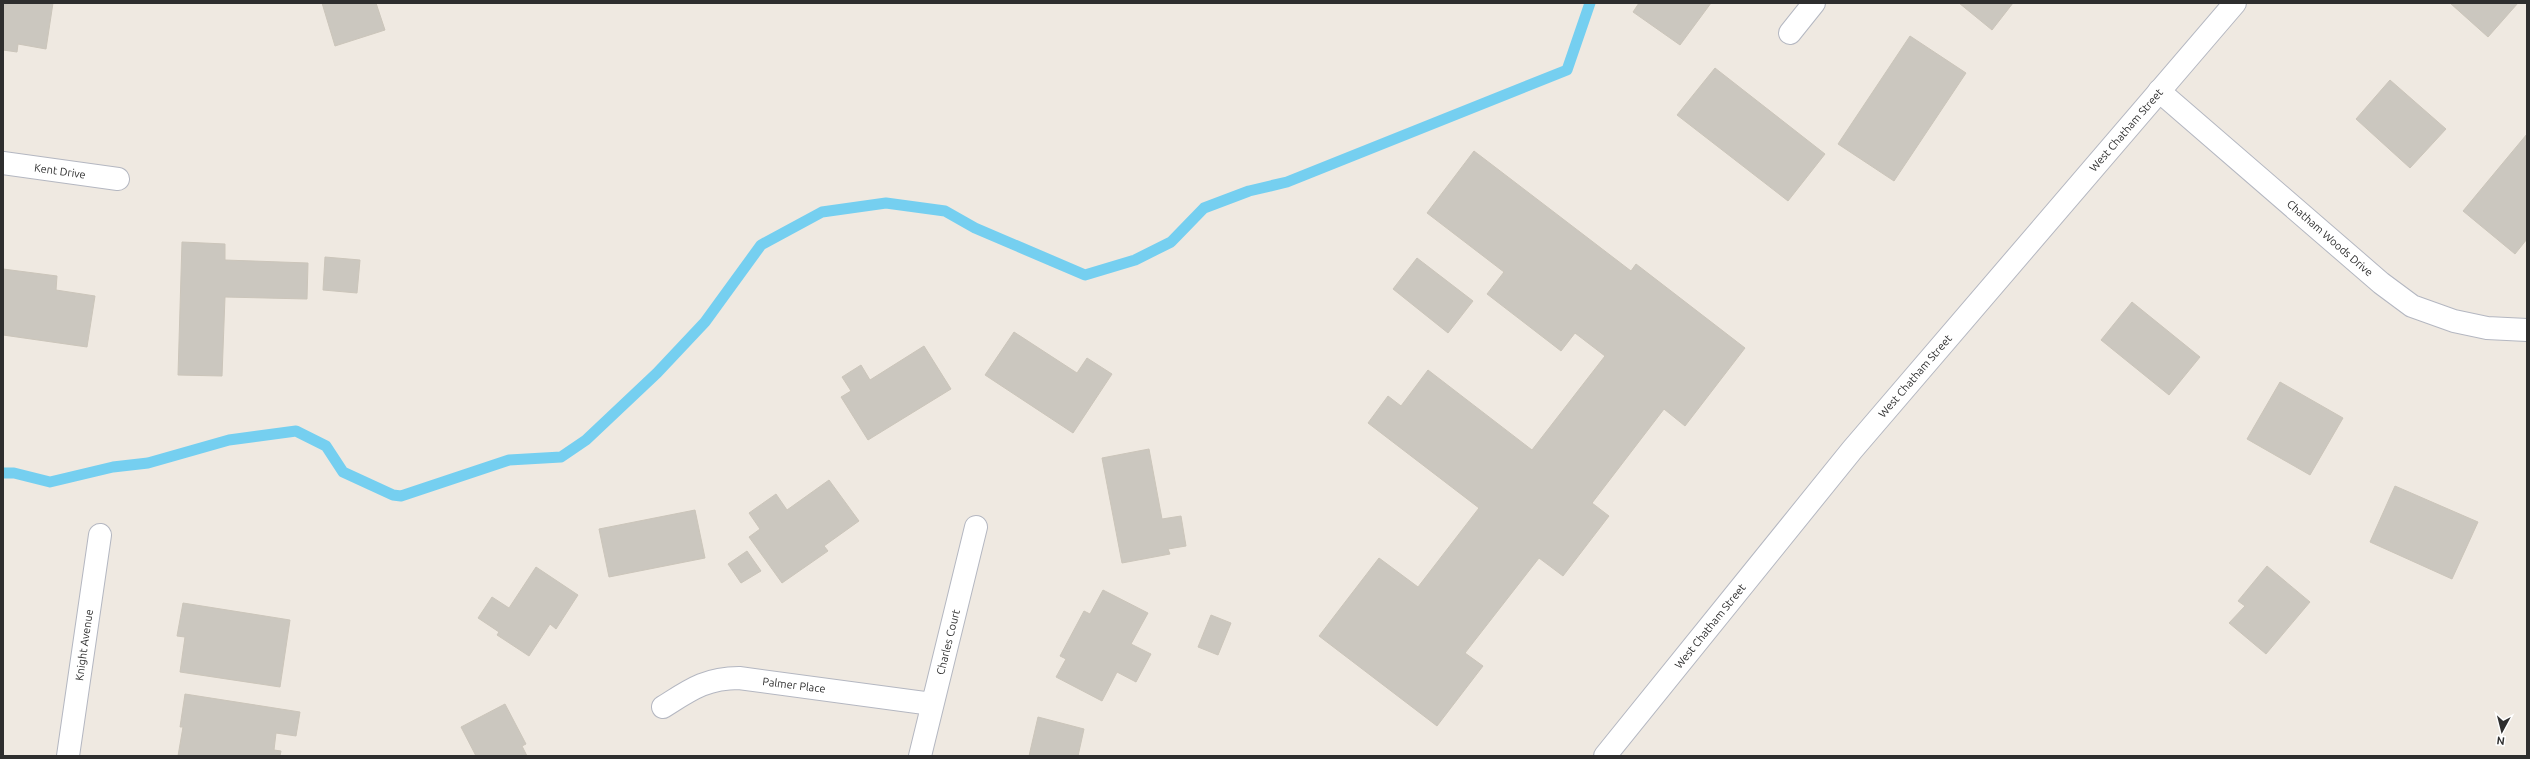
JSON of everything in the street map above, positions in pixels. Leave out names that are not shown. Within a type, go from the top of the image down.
[{"type":"street","points":[[1790,33],[1814,3]]},
{"type":"street","name":"West Chatham Street","points":[[1605,756],[1852,450],[2235,3]]},
{"type":"street","name":"Chatham Woods Drive","points":[[2159,91],[2381,283],[2412,306],[2454,321],[2487,328],[2527,330]]},
{"type":"street","name":"Kent Drive","points":[[3,164],[118,179]]},
{"type":"street","name":"Charles Court","points":[[920,756],[976,527]]},
{"type":"street","name":"Knight Avenue","points":[[68,756],[100,535]]},
{"type":"street","name":"Palmer Place","points":[[663,707],[707,681],[722,678],[739,678],[932,704]]},
{"type":"building","points":[[3,3],[53,3],[46,49],[18,44],[17,52],[3,50]]},
{"type":"building","points":[[322,3],[376,3],[385,30],[335,46]]},
{"type":"building","points":[[1639,3],[1711,3],[1680,45],[1633,12]]},
{"type":"building","points":[[1959,3],[2013,3],[1992,30]]},
{"type":"building","points":[[2450,3],[2518,3],[2488,37]]},
{"type":"building","points":[[1910,36],[1966,73],[1894,181],[1838,144]]},
{"type":"building","points":[[1715,68],[1825,154],[1788,201],[1677,115]]},
{"type":"building","points":[[2390,80],[2446,129],[2410,168],[2356,119]]},
{"type":"building","points":[[2527,134],[2527,239],[2515,254],[2463,211]]},
{"type":"building","points":[[1474,151],[1631,271],[1636,264],[1745,348],[1685,426],[1664,409],[1592,503],[1609,516],[1563,576],[1539,558],[1465,653],[1483,666],[1437,726],[1319,636],[1379,558],[1418,587],[1479,508],[1368,423],[1388,396],[1401,406],[1428,370],[1532,450],[1605,356],[1575,333],[1561,351],[1487,294],[1504,272],[1427,213]]},
{"type":"building","points":[[182,242],[225,244],[225,260],[308,263],[307,299],[225,297],[222,376],[178,375]]},
{"type":"building","points":[[325,257],[360,260],[357,293],[323,290]]},
{"type":"building","points":[[1417,258],[1473,301],[1448,333],[1393,289]]},
{"type":"building","points":[[3,269],[57,276],[56,290],[95,296],[87,347],[3,335]]},
{"type":"building","points":[[2132,302],[2200,357],[2169,395],[2101,340]]},
{"type":"building","points":[[1014,332],[1077,373],[1087,358],[1112,374],[1073,433],[985,375]]},
{"type":"building","points":[[924,346],[951,389],[868,440],[841,397],[851,391],[842,377],[861,365],[870,380]]},
{"type":"building","points":[[2280,382],[2343,418],[2310,475],[2247,439]]},
{"type":"building","points":[[1149,449],[1162,519],[1181,516],[1186,546],[1168,549],[1170,554],[1122,563],[1102,458]]},
{"type":"building","points":[[829,480],[859,521],[824,546],[828,551],[782,583],[749,537],[760,529],[749,513],[776,494],[787,510]]},
{"type":"building","points":[[2395,486],[2478,522],[2452,579],[2370,542]]},
{"type":"building","points":[[695,510],[705,558],[609,577],[599,529]]},
{"type":"building","points":[[747,551],[761,571],[741,583],[728,564]]},
{"type":"building","points":[[2267,566],[2310,602],[2266,654],[2229,623],[2245,606],[2238,601]]},
{"type":"building","points":[[536,567],[578,595],[556,629],[550,624],[529,656],[497,635],[499,632],[478,618],[492,597],[509,608]]},
{"type":"building","points":[[1103,590],[1148,613],[1131,644],[1151,654],[1136,682],[1117,672],[1102,701],[1056,677],[1066,659],[1060,656],[1084,611],[1090,614]]},
{"type":"building","points":[[183,603],[290,620],[280,687],[180,672],[185,637],[177,636]]},
{"type":"building","points":[[1211,615],[1231,623],[1218,655],[1198,647]]},
{"type":"building","points":[[185,694],[300,712],[296,736],[276,733],[274,750],[281,751],[280,756],[178,756],[183,727],[180,727]]},
{"type":"building","points":[[505,704],[526,744],[522,746],[527,756],[476,756],[461,727]]},
{"type":"building","points":[[1038,717],[1084,729],[1078,756],[1029,756]]},
{"type":"waterway","points":[[3,473],[14,473],[50,482],[113,467],[148,463],[229,440],[296,431],[326,446],[343,472],[393,495],[401,496],[509,460],[561,457],[586,440],[657,373],[705,322],[761,245],[822,212],[886,203],[945,211],[975,228],[1085,275],[1135,260],[1171,242],[1204,208],[1249,191],[1287,182],[1567,70],[1590,3]]}]
